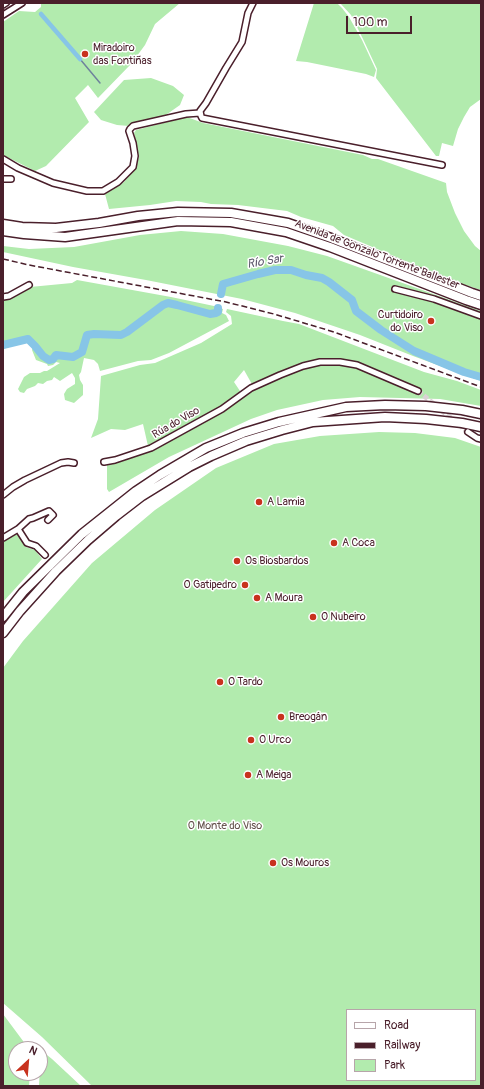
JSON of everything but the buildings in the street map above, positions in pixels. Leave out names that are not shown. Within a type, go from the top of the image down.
[{"type":"highway","name":"Avenida de Gonzalo Torrente Ballester","points":[[3,222],[22,226],[56,228],[99,223],[138,216],[178,212],[231,213],[288,223],[481,296]]},
{"type":"highway","name":"Avenida de Gonzalo Torrente Ballester","points":[[3,231],[65,237],[178,221],[231,222],[286,232],[330,247],[481,305]]},
{"type":"highway","points":[[3,236],[21,239],[47,240],[65,237]]},
{"type":"highway","points":[[3,611],[82,534],[136,490],[206,448],[243,433],[279,422],[346,407],[385,405],[426,406],[462,410],[481,414]]},
{"type":"highway","points":[[3,633],[20,610],[56,571],[116,516],[142,496],[189,467],[211,456],[246,441],[313,422],[385,417],[426,419],[462,423],[481,427]]},
{"type":"highway","points":[[3,617],[23,592]]},
{"type":"street","points":[[3,14],[17,3]]},
{"type":"street","points":[[3,14],[22,3]]},
{"type":"street","points":[[200,113],[242,42],[248,13],[253,3]]},
{"type":"street","points":[[3,159],[18,168],[53,183],[87,191],[103,191],[118,182],[133,167],[135,156],[129,131],[133,126],[186,114],[200,113]]},
{"type":"street","points":[[200,113],[202,118],[442,165]]},
{"type":"street","points":[[3,180],[11,179]]},
{"type":"street","points":[[3,297],[9,296],[29,285]]},
{"type":"street","points":[[395,289],[434,299],[481,316]]},
{"type":"street","name":"Rúa do Viso","points":[[104,462],[142,452],[222,409],[252,388],[303,366],[320,362],[340,362],[357,365],[418,391]]},
{"type":"street","points":[[468,432],[481,439]]},
{"type":"street","points":[[3,495],[25,480],[61,463],[74,463]]},
{"type":"street","points":[[3,531],[5,537],[18,529],[29,519],[49,511],[53,515],[48,520]]},
{"type":"street","points":[[18,529],[27,543],[36,546],[45,555]]},
{"type":"green space","points":[[41,3],[180,3],[155,24],[145,45],[131,64],[98,98],[88,85],[75,98],[89,122],[46,166],[35,171],[3,155],[3,22],[19,11],[35,12],[41,7]]},
{"type":"green space","points":[[314,3],[337,3],[342,8],[362,40],[376,70],[374,77],[366,74],[296,61]]},
{"type":"green space","points":[[340,3],[481,3],[481,99],[470,107],[464,117],[458,129],[453,146],[442,143],[439,156],[436,156],[376,78],[377,69],[363,39],[351,15]]},
{"type":"green space","points":[[151,78],[173,86],[184,95],[180,105],[163,117],[129,126],[117,125],[101,120],[94,112],[124,80]]},
{"type":"green space","points":[[187,117],[203,123],[363,155],[446,183],[447,192],[464,231],[475,246],[481,251],[481,290],[453,281],[344,235],[333,226],[301,217],[287,211],[238,205],[176,201],[109,209],[105,194],[124,182],[136,167],[139,157],[134,133],[136,130]]},
{"type":"green space","points":[[181,231],[223,234],[288,246],[327,256],[481,311],[481,381],[360,335],[295,313],[242,299],[73,267],[3,252],[3,246],[29,249],[74,247],[140,235]]},
{"type":"green space","points":[[77,280],[214,306],[223,309],[222,313],[226,315],[229,321],[169,353],[151,360],[138,361],[100,371],[98,364],[94,360],[84,358],[79,375],[83,385],[83,395],[74,403],[65,400],[64,394],[67,389],[75,384],[75,378],[72,373],[60,381],[54,377],[52,380],[43,384],[38,383],[27,389],[24,393],[20,392],[18,389],[24,377],[30,373],[47,371],[60,363],[56,362],[53,365],[48,366],[47,364],[36,360],[32,350],[33,346],[27,341],[3,349],[3,299],[9,299],[30,287],[72,283]]},
{"type":"green space","points":[[227,309],[299,324],[424,372],[457,381],[481,390],[481,406],[440,399],[360,397],[323,400],[277,410],[251,419],[169,457],[109,492],[107,489],[107,465],[154,449],[222,411],[251,391],[303,368],[324,365],[357,368],[400,386],[339,360],[319,360],[300,364],[253,386],[244,370],[234,382],[242,394],[222,407],[153,445],[148,446],[143,424],[125,430],[111,429],[91,438],[98,419],[101,376],[140,365],[155,363],[201,343],[232,324],[231,316],[226,312]]},
{"type":"green space","name":"O Monte do Viso","points":[[379,432],[415,433],[455,438],[481,447],[481,1086],[92,1086],[48,1043],[48,1041],[46,1041],[3,1003],[3,668],[23,641],[92,563],[155,510],[216,468],[274,444],[320,436]]},
{"type":"green space","points":[[17,534],[26,547],[35,550],[42,559],[3,602],[3,541]]},
{"type":"green space","points":[[3,1014],[23,1041],[8,1041],[8,1081],[29,1081],[29,1086],[3,1086]]},
{"type":"green space","points":[[48,1056],[81,1086],[39,1086],[39,1081],[48,1081]]},
{"type":"waterway","points":[[41,14],[80,59]]},
{"type":"waterway","points":[[80,59],[100,83]]},
{"type":"waterway","name":"Río Sar","points":[[221,294],[223,284],[275,270],[291,270],[322,278],[352,300],[356,311],[381,330],[414,351],[464,372],[481,377]]},
{"type":"waterway","name":"Río Sar","points":[[3,345],[28,339],[43,356],[49,360],[53,359],[56,355],[73,357],[82,352],[87,335],[121,335],[168,303],[210,314],[218,312],[218,308]]},
{"type":"tunnel","points":[[418,391],[468,432]]},
{"type":"railway","points":[[3,259],[226,302],[274,314],[334,332],[481,387]]},
{"type":"place","name":"Miradoiro das Fontiñas","points":[[85,54]]},
{"type":"place","name":"Curtidoiro do Viso","points":[[431,321]]},
{"type":"place","name":"A Lamia","points":[[259,502]]},
{"type":"place","name":"A Coca","points":[[334,543]]},
{"type":"place","name":"Os Biosbardos","points":[[237,561]]},
{"type":"place","name":"O Gatipedro","points":[[245,585]]},
{"type":"place","name":"A Moura","points":[[257,598]]},
{"type":"place","name":"O Nubeiro","points":[[313,617]]},
{"type":"place","name":"O Tardo","points":[[220,682]]},
{"type":"place","name":"Breogán","points":[[281,717]]},
{"type":"place","name":"O Urco","points":[[251,740]]},
{"type":"place","name":"A Meiga","points":[[248,775]]},
{"type":"place","name":"Os Mouros","points":[[273,863]]}]
